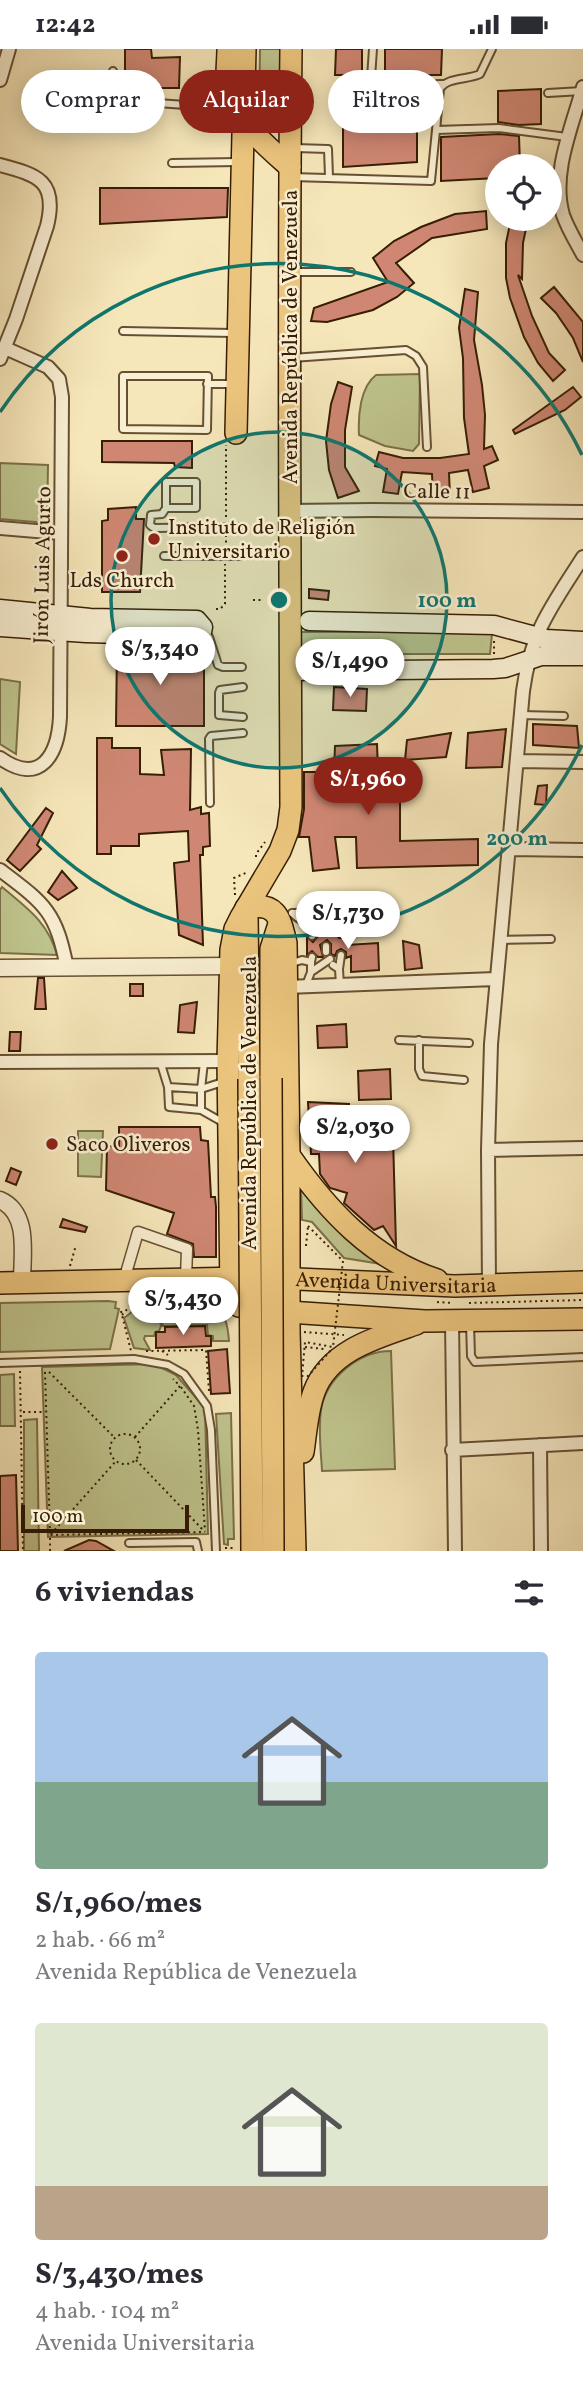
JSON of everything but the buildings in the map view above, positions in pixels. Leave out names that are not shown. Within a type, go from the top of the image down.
[{"type":"main road","points":[[228,49],[228,70]]},
{"type":"main road","points":[[245,49],[245,70]]},
{"type":"main road","points":[[285,160],[290,125],[290,49]]},
{"type":"main road","points":[[231,435],[237,384],[244,133]]},
{"type":"main road","points":[[257,133],[285,160]]},
{"type":"main road","points":[[243,162],[285,160]]},
{"type":"main road","name":"Avenida República de Venezuela","points":[[252,1551],[230,966],[235,929],[253,894],[276,859],[288,830],[291,807],[291,272],[285,160]]},
{"type":"main road","points":[[0,609],[60,624],[196,636],[204,627],[197,619],[115,619],[60,624],[0,627]]},
{"type":"main road","points":[[309,621],[494,625],[535,637],[583,641]]},
{"type":"main road","points":[[289,671],[493,669],[557,655],[583,656]]},
{"type":"main road","points":[[246,908],[269,908],[286,916]]},
{"type":"main road","name":"Avenida República de Venezuela","points":[[244,1308],[232,1296],[229,1277],[228,1126],[235,1072],[246,908]]},
{"type":"main road","name":"Avenida República de Venezuela","points":[[286,916],[286,964],[296,987],[289,1155],[289,1312],[295,1551]]},
{"type":"main road","name":"Avenida República de Venezuela","points":[[273,1551],[271,949],[286,916]]},
{"type":"main road","points":[[289,1155],[327,1206],[363,1241],[409,1269],[456,1286]]},
{"type":"main road","name":"Avenida Universitaria","points":[[0,1283],[128,1288],[186,1278],[229,1277],[456,1286],[583,1282]]},
{"type":"main road","name":"Avenida Universitaria","points":[[244,1308],[425,1321],[583,1319]]},
{"type":"main road","points":[[295,1520],[307,1419],[320,1380],[332,1364],[351,1351],[372,1340],[425,1321]]},
{"type":"street","points":[[0,80],[9,49]]},
{"type":"street","points":[[582,89],[560,182],[560,200],[564,217],[583,255]]},
{"type":"street","points":[[0,165],[28,172],[38,178],[51,196],[47,226],[3,353]]},
{"type":"street","name":"Jirón Luis Agurto","points":[[0,758],[10,765],[32,768],[51,757],[56,747],[60,717],[63,415],[59,379],[48,367],[3,353]]},
{"type":"street","name":"Calle 11","points":[[290,512],[583,512]]},
{"type":"street","points":[[0,529],[61,533]]},
{"type":"street","points":[[489,1286],[488,1150],[495,979],[528,660],[541,622],[583,557]]},
{"type":"street","points":[[518,761],[583,762]]},
{"type":"street","points":[[509,849],[583,850]]},
{"type":"street","points":[[0,870],[38,900],[52,918],[61,937],[67,968]]},
{"type":"street","points":[[0,968],[230,966]]},
{"type":"street","points":[[296,987],[495,979]]},
{"type":"street","points":[[0,1062],[205,1061],[235,1072]]},
{"type":"street","points":[[488,1150],[583,1148]]},
{"type":"street","points":[[0,1200],[14,1209],[20,1220],[22,1282]]},
{"type":"street","points":[[128,1288],[138,1232],[187,1249],[186,1278]]},
{"type":"street","points":[[455,1551],[453,1450],[461,1322]]},
{"type":"street","points":[[453,1450],[583,1443]]},
{"type":"street","points":[[540,1445],[541,1551]]},
{"type":"lane","points":[[372,70],[373,49]]},
{"type":"lane","points":[[444,84],[480,74],[492,49]]},
{"type":"lane","points":[[548,93],[582,89]]},
{"type":"lane","points":[[444,129],[499,128],[569,137]]},
{"type":"lane","points":[[285,160],[329,177],[431,181],[436,133]]},
{"type":"lane","points":[[285,160],[328,149],[329,177]]},
{"type":"lane","points":[[172,163],[243,162]]},
{"type":"lane","points":[[291,272],[351,272]]},
{"type":"lane","points":[[123,331],[239,334]]},
{"type":"lane","points":[[291,358],[406,350],[415,356],[423,367],[427,447]]},
{"type":"lane","points":[[123,376],[208,376],[208,384],[208,430],[123,429],[123,376]]},
{"type":"lane","points":[[208,384],[237,384]]},
{"type":"lane","points":[[166,508],[196,508],[196,482],[166,482],[166,508],[162,514],[151,515],[150,525],[154,528],[239,527]]},
{"type":"lane","points":[[164,556],[240,556]]},
{"type":"lane","points":[[209,637],[218,665],[242,667]]},
{"type":"lane","points":[[243,687],[220,690],[219,693],[219,715],[243,717]]},
{"type":"lane","points":[[521,715],[564,716]]},
{"type":"lane","points":[[210,803],[209,739],[211,736],[243,733]]},
{"type":"lane","points":[[286,916],[382,912]]},
{"type":"lane","points":[[286,916],[326,928],[341,924],[341,933]]},
{"type":"lane","points":[[312,925],[312,936]]},
{"type":"lane","points":[[499,940],[551,939]]},
{"type":"lane","points":[[296,987],[311,972],[331,958],[341,955]]},
{"type":"lane","points":[[331,958],[340,985]]},
{"type":"lane","points":[[286,964],[311,960],[311,972]]},
{"type":"lane","points":[[399,1040],[469,1043]]},
{"type":"lane","points":[[419,1041],[419,1069],[422,1076],[464,1080]]},
{"type":"lane","points":[[160,1061],[169,1107],[201,1110],[228,1126]]},
{"type":"lane","points":[[201,1110],[205,1061]]},
{"type":"lane","points":[[167,1087],[201,1089],[222,1082],[235,1072]]},
{"type":"lane","points":[[461,1322],[475,1362],[583,1357]]},
{"type":"lane","points":[[0,1363],[134,1359],[168,1365],[184,1374],[207,1406],[211,1430],[216,1551]]},
{"type":"lane","points":[[129,1543],[192,1541],[197,1542],[198,1551]]},
{"type":"path","points":[[216,609],[225,604],[231,435]]},
{"type":"path","points":[[253,600],[261,600]]},
{"type":"path","points":[[494,634],[494,659]]},
{"type":"path","points":[[302,1346],[331,1350],[308,1376],[302,1376],[305,1342],[333,1347],[343,1261],[308,1226],[306,1247]]},
{"type":"path","points":[[68,1271],[76,1245]]},
{"type":"path","points":[[334,1264],[346,1265]]},
{"type":"path","points":[[122,1315],[135,1300],[128,1288]]},
{"type":"path","points":[[121,1311],[131,1349]]},
{"type":"path","points":[[20,1363],[23,1551]]},
{"type":"path","points":[[50,1551],[45,1367],[115,1438]]},
{"type":"path","points":[[171,1376],[194,1406],[205,1532]]},
{"type":"path","points":[[135,1437],[180,1386]]},
{"type":"path","points":[[21,1413],[46,1412]]},
{"type":"path","points":[[123,1434],[135,1437],[140,1446],[136,1460],[124,1464],[116,1461],[110,1450],[115,1438],[123,1434]]},
{"type":"path","points":[[136,1460],[205,1532]]},
{"type":"path","points":[[50,1535],[116,1461]]},
{"type":"path","points":[[50,1535],[205,1532]]},
{"type":"green space","points":[[260,49],[282,49],[282,70],[260,70]]},
{"type":"green space","points":[[420,374],[419,444],[413,451],[385,446],[359,435],[363,394],[376,375]]},
{"type":"green space","points":[[0,463],[48,465],[47,523],[0,519]]},
{"type":"green space","points":[[299,632],[492,634],[490,654],[330,654],[322,661],[301,656]]},
{"type":"green space","points":[[0,679],[20,682],[16,754],[0,744]]},
{"type":"green space","points":[[2,887],[42,925],[57,955],[0,953]]},
{"type":"green space","points":[[78,1131],[103,1131],[101,1177],[78,1176]]},
{"type":"green space","points":[[301,1186],[381,1264],[344,1258],[312,1222],[302,1220]]},
{"type":"green space","points":[[140,1300],[156,1300],[161,1326],[154,1336],[145,1336],[150,1350],[134,1348],[124,1318],[137,1308]]},
{"type":"green space","points":[[116,1302],[115,1308],[119,1309],[110,1349],[0,1352],[0,1303]]},
{"type":"green space","points":[[158,1304],[216,1307],[225,1318],[229,1341],[213,1341],[213,1336],[208,1335],[207,1325],[163,1326]]},
{"type":"green space","points":[[391,1351],[395,1469],[322,1471],[320,1418],[324,1398],[330,1387],[337,1377],[356,1361],[379,1352]]},
{"type":"green space","points":[[154,1364],[176,1375],[205,1408],[208,1534],[48,1537],[42,1367]]},
{"type":"green space","points":[[14,1374],[15,1426],[0,1426],[0,1375]]},
{"type":"green space","points":[[231,1413],[234,1539],[228,1539],[228,1545],[224,1544],[216,1414]]},
{"type":"green space","points":[[37,1419],[39,1551],[24,1551],[24,1420]]},
{"type":"place","name":"Instituto de Religión Universitario","points":[[154,539]]},
{"type":"place","name":"Lds Church","points":[[122,556]]},
{"type":"place","name":"Saco Oliveros","points":[[52,1144]]}]
